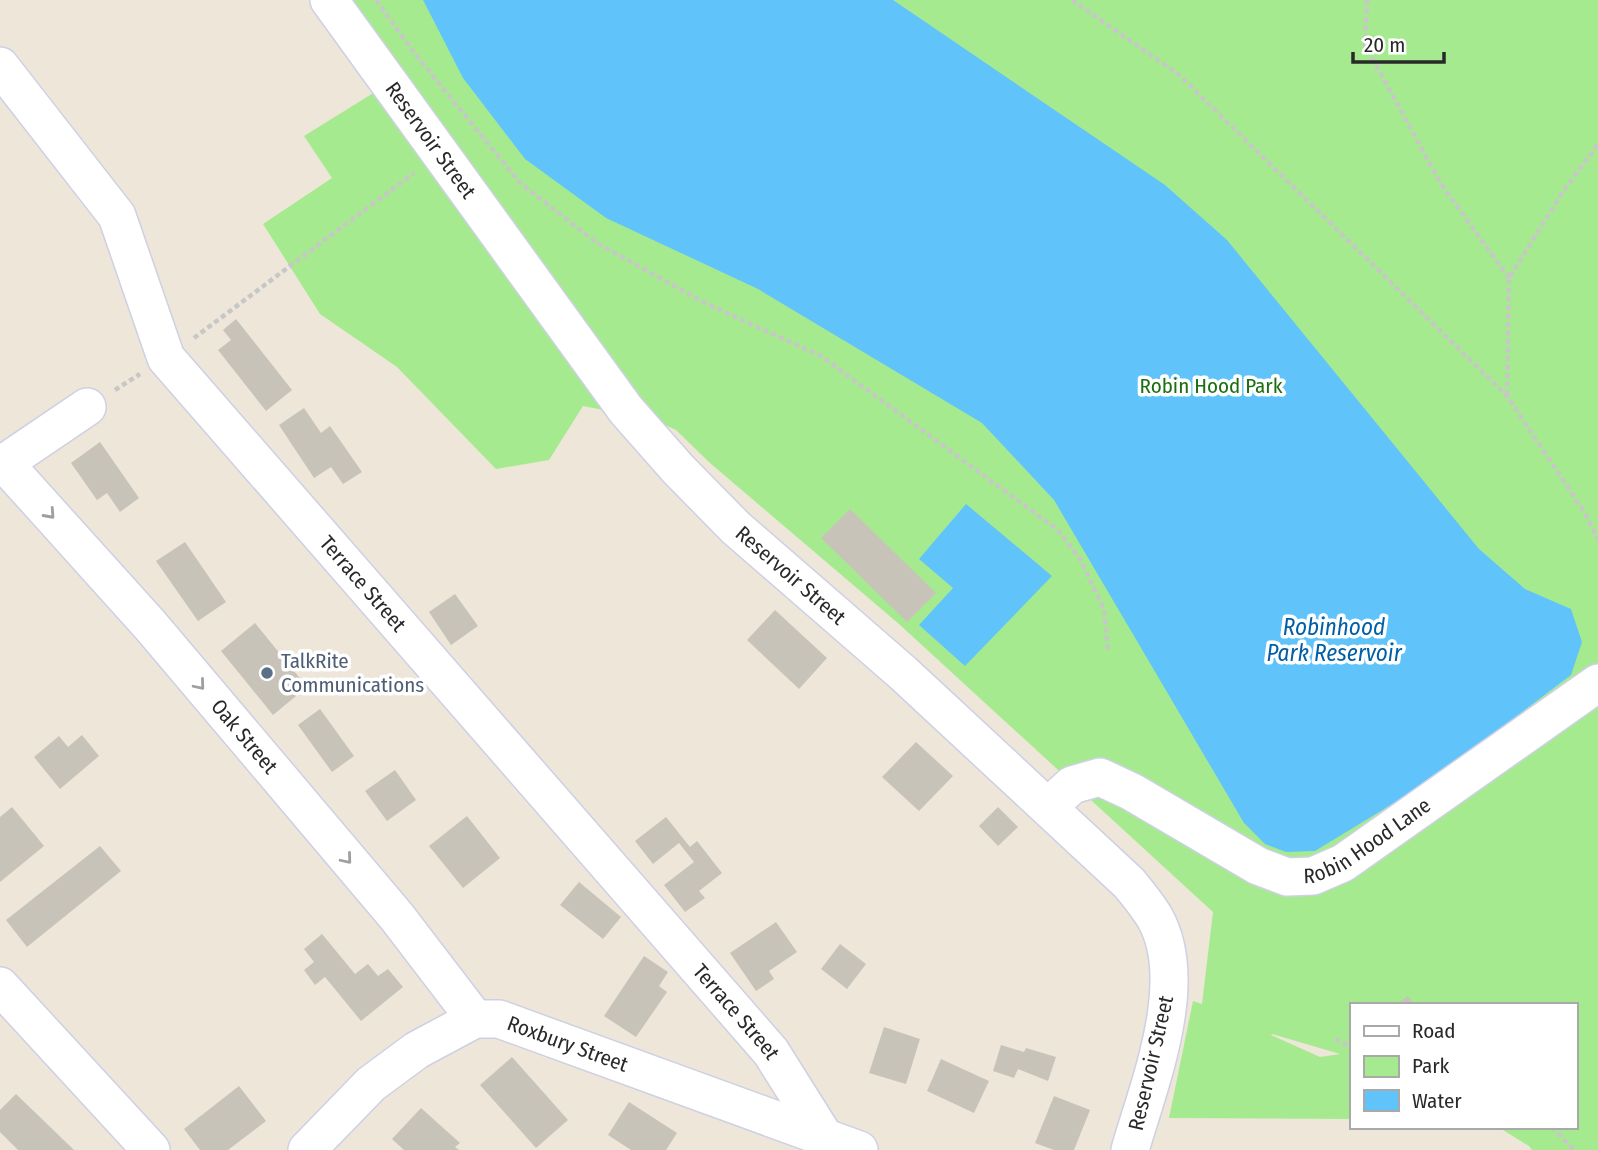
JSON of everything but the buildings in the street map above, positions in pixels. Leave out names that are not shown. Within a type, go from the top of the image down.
[{"type":"street","name":"Reservoir Street","points":[[329,0],[626,410],[678,470],[736,528],[903,673],[1129,883],[1156,919],[1166,948],[1170,971],[1168,1009],[1130,1150]]},
{"type":"street","name":"Terrace Street","points":[[0,66],[117,216],[166,358],[771,1052],[842,1144]]},
{"type":"street","points":[[2,465],[87,407]]},
{"type":"street","name":"Oak Street","points":[[2,465],[159,636],[397,917],[475,1020]]},
{"type":"street","name":"Robin Hood Lane","points":[[1048,807],[1072,785],[1100,777],[1132,792],[1258,866],[1287,877],[1313,876],[1343,863],[1598,683]]},
{"type":"street","points":[[0,986],[151,1150]]},
{"type":"street","name":"Roxbury Street","points":[[475,1020],[499,1019],[530,1028],[842,1144]]},
{"type":"street","points":[[307,1150],[371,1084],[417,1050],[475,1020]]},
{"type":"path","points":[[376,0],[415,54],[520,183],[597,243],[705,303],[821,356],[1058,530],[1080,559],[1104,609],[1108,651]]},
{"type":"path","points":[[1072,0],[1178,74],[1507,396],[1585,513],[1598,540]]},
{"type":"path","points":[[1367,0],[1365,45],[1441,184],[1508,278]]},
{"type":"path","points":[[1507,396],[1508,278],[1562,193],[1598,144]]},
{"type":"path","points":[[87,407],[166,358],[439,154]]},
{"type":"path","points":[[1335,1039],[1350,1046]]},
{"type":"path","points":[[1554,1129],[1574,1150]]},
{"type":"green space","name":"Robin Hood Park","points":[[314,0],[1598,0],[1598,1150],[1532,1150],[1501,1129],[1577,1129],[1577,1003],[1350,1003],[1350,1119],[1169,1118],[1193,1001],[1202,1004],[1213,912],[899,624],[710,463],[676,430],[654,420],[583,406],[549,460],[496,469],[397,367],[320,314],[263,224],[332,178],[304,136],[375,92]],"holes":[[[1272,1034],[1340,1054],[1320,1057],[1271,1035]]]},
{"type":"water","name":"Robinhood Park Reservoir","points":[[423,0],[893,0],[1165,185],[1227,240],[1479,549],[1525,589],[1571,609],[1582,642],[1571,675],[1435,778],[1315,851],[1286,852],[1265,844],[1244,823],[1054,500],[982,423],[758,289],[606,218],[525,159],[463,78]]},
{"type":"water","points":[[966,504],[1052,576],[965,666],[919,625],[953,588],[919,559]]},
{"type":"place","name":"TalkRite Communications","points":[[267,673]]}]
